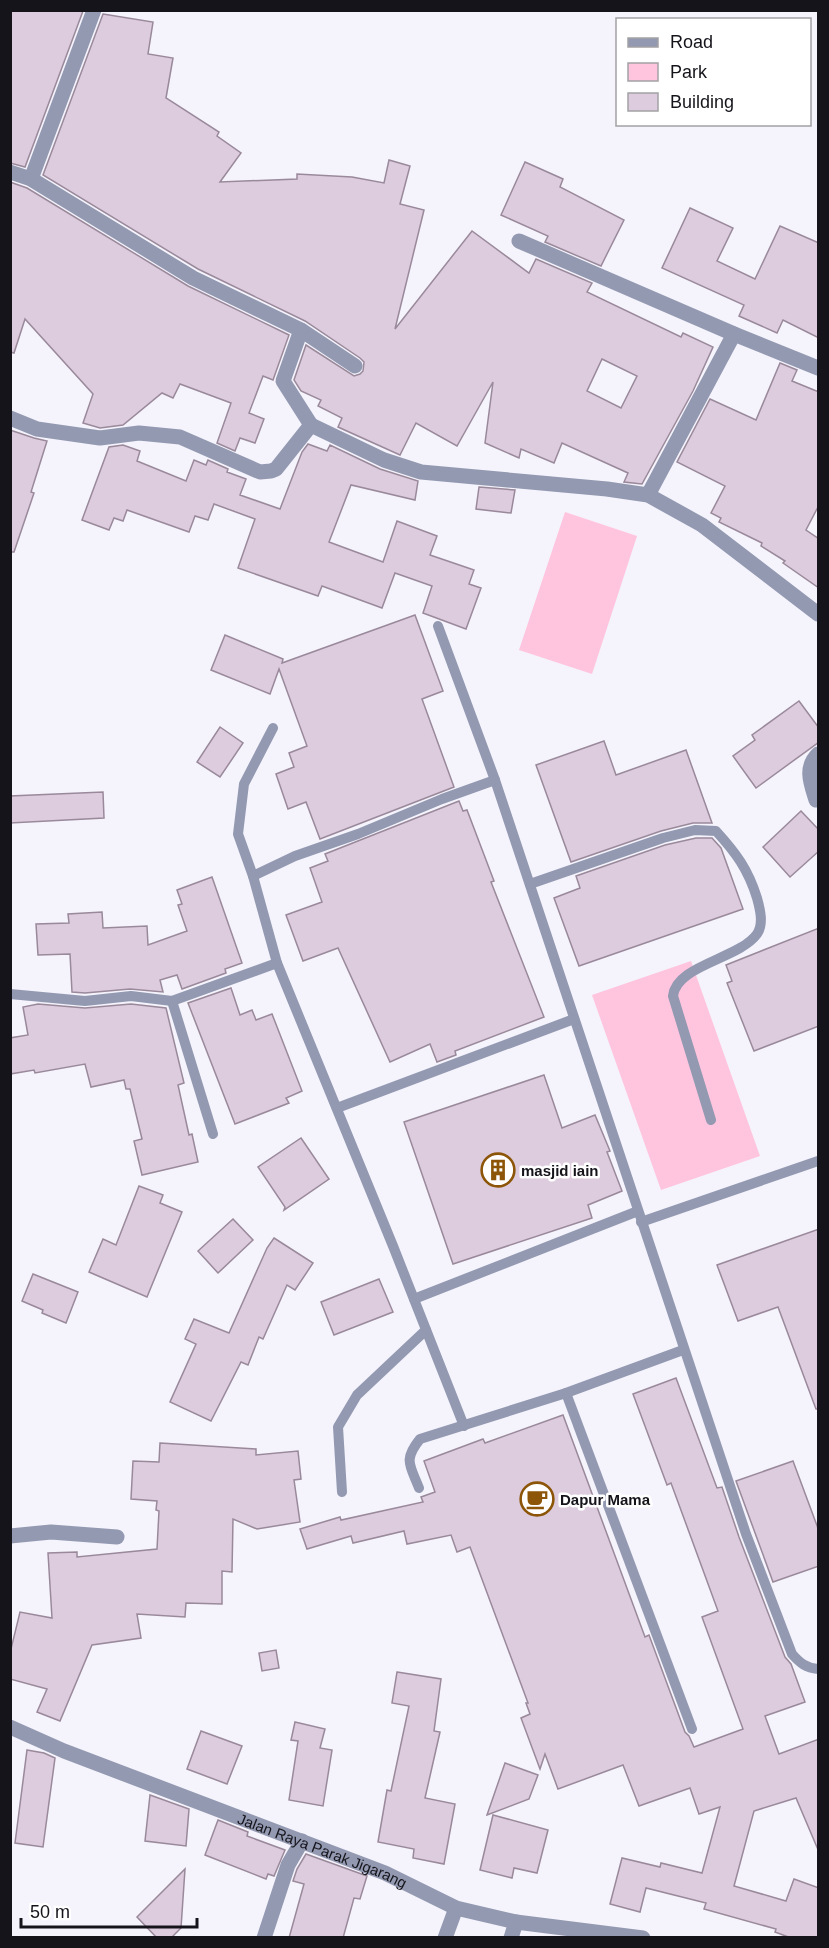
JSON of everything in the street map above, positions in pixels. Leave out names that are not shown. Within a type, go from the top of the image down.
[{"type":"street","points":[[31,179],[94,10]]},
{"type":"street","points":[[10,172],[31,179],[193,278],[301,330],[355,366]]},
{"type":"street","points":[[519,241],[734,334],[819,368]]},
{"type":"street","points":[[301,330],[283,381],[311,425],[384,460],[421,472],[607,489],[648,495],[702,525],[819,614]]},
{"type":"street","points":[[648,495],[734,334]]},
{"type":"street","points":[[10,418],[37,429],[100,438],[139,433],[180,437],[260,472],[271,471],[281,464],[311,425]]},
{"type":"street","points":[[816,800],[808,775],[815,757],[819,754]]},
{"type":"street","points":[[10,1536],[51,1532],[117,1537]]},
{"type":"street","name":"Jalan Raya Parak Jigarang","points":[[10,1727],[64,1752],[385,1872],[456,1908],[516,1922],[638,1937]]},
{"type":"street","points":[[264,1938],[288,1865],[302,1841]]},
{"type":"street","points":[[445,1938],[456,1908]]},
{"type":"street","points":[[511,1938],[516,1922]]},
{"type":"lane","points":[[438,626],[495,780],[746,1534],[792,1654],[800,1663],[819,1669]]},
{"type":"lane","points":[[273,728],[244,784],[238,834],[253,876],[277,963],[464,1426]]},
{"type":"lane","points":[[253,876],[295,856],[358,834],[495,780]]},
{"type":"lane","points":[[530,884],[663,838],[695,830],[716,831],[737,854],[752,881],[762,914],[757,934],[739,948],[684,977],[674,987],[673,996],[711,1120]]},
{"type":"lane","points":[[10,994],[85,1001],[131,996],[172,1001],[277,963]]},
{"type":"lane","points":[[172,1001],[213,1134]]},
{"type":"lane","points":[[337,1108],[574,1019]]},
{"type":"lane","points":[[414,1299],[639,1217],[819,1161]]},
{"type":"lane","points":[[342,1492],[338,1427],[357,1395],[426,1330]]},
{"type":"lane","points":[[419,1488],[409,1464],[410,1452],[420,1440],[566,1393],[683,1350]]},
{"type":"lane","points":[[566,1393],[692,1729]]},
{"type":"green space","points":[[565,512],[637,536],[592,674],[519,650]]},
{"type":"green space","points":[[691,961],[760,1156],[661,1190],[592,995]]},
{"type":"building","points":[[10,10],[83,11],[25,167],[10,163]]},
{"type":"building","points":[[103,14],[153,22],[148,54],[173,58],[166,98],[219,132],[217,136],[241,153],[220,182],[297,179],[297,174],[352,177],[384,183],[389,160],[410,166],[400,204],[424,210],[395,329],[472,231],[529,273],[536,259],[592,283],[587,292],[681,337],[683,333],[713,347],[693,391],[642,484],[624,482],[628,473],[562,443],[554,463],[521,449],[519,458],[485,443],[493,382],[457,446],[416,423],[400,455],[338,427],[342,418],[318,406],[321,400],[301,391],[294,380],[306,345],[354,376],[363,371],[364,362],[360,358],[305,321],[198,269],[43,175]],"holes":[[[602,359],[637,376],[621,408],[587,391]]]},
{"type":"building","points":[[525,162],[563,179],[560,187],[624,220],[601,266],[545,242],[548,236],[501,215]]},
{"type":"building","points":[[10,182],[27,188],[188,286],[289,335],[273,380],[263,376],[249,413],[264,419],[255,443],[240,438],[235,451],[217,443],[231,403],[180,384],[173,398],[162,393],[123,425],[100,428],[83,423],[93,394],[25,319],[14,353],[10,352]]},
{"type":"building","points":[[690,208],[733,228],[717,261],[755,279],[780,226],[819,243],[819,338],[783,320],[777,333],[739,316],[744,305],[662,268]]},
{"type":"building","points":[[780,363],[797,370],[792,381],[819,392],[819,505],[806,530],[819,539],[819,588],[783,563],[785,561],[761,546],[762,543],[719,522],[721,518],[711,513],[725,486],[677,462],[710,399],[756,420]]},
{"type":"building","points":[[10,430],[47,441],[31,492],[34,493],[14,552],[10,552]]},
{"type":"building","points":[[308,444],[327,451],[330,445],[380,469],[418,481],[415,500],[351,485],[329,542],[383,562],[397,521],[437,536],[430,555],[474,570],[469,584],[481,588],[466,629],[423,613],[432,586],[395,573],[382,608],[322,586],[318,596],[238,568],[255,519],[214,504],[208,520],[195,516],[189,532],[127,510],[123,521],[114,518],[109,530],[82,520],[109,447],[123,445],[140,451],[137,461],[186,481],[194,460],[206,465],[208,460],[228,469],[227,472],[246,479],[240,495],[280,509],[302,452]]},
{"type":"building","points":[[479,487],[515,490],[511,513],[476,509]]},
{"type":"building","points":[[415,615],[443,691],[422,699],[454,787],[320,839],[306,802],[288,809],[276,774],[294,767],[289,753],[307,746],[279,669],[270,694],[211,670],[225,635],[283,659],[282,663]]},
{"type":"building","points":[[799,701],[819,728],[819,742],[756,788],[733,756],[755,740],[752,735]]},
{"type":"building","points":[[220,727],[243,743],[220,777],[197,762]]},
{"type":"building","points":[[604,741],[616,775],[686,750],[712,823],[693,823],[661,831],[571,862],[536,765]]},
{"type":"building","points":[[103,792],[104,818],[10,823],[10,796]]},
{"type":"building","points":[[459,801],[463,811],[467,810],[494,881],[491,882],[544,1017],[455,1051],[456,1055],[437,1062],[430,1044],[390,1062],[338,948],[303,961],[286,915],[322,902],[310,868],[328,861],[325,854]]},
{"type":"building","points":[[801,811],[819,830],[819,851],[790,877],[763,847]]},
{"type":"building","points":[[696,838],[712,838],[721,848],[743,909],[579,966],[554,898],[580,888],[576,876],[665,845]]},
{"type":"building","points":[[212,877],[242,963],[225,969],[226,973],[182,989],[177,975],[160,980],[163,992],[130,989],[72,992],[70,954],[38,955],[36,924],[69,923],[68,914],[102,912],[103,928],[147,926],[148,945],[187,931],[178,905],[182,904],[177,890]]},
{"type":"building","points":[[819,928],[819,1026],[754,1051],[727,983],[732,981],[726,965]]},
{"type":"building","points":[[231,988],[240,1015],[252,1010],[256,1020],[272,1014],[302,1091],[286,1098],[289,1103],[235,1124],[188,1003]]},
{"type":"building","points":[[38,1004],[85,1008],[131,1004],[166,1008],[184,1083],[178,1085],[189,1135],[192,1134],[198,1162],[142,1175],[134,1141],[142,1139],[130,1089],[126,1089],[124,1080],[91,1087],[85,1064],[35,1073],[34,1070],[10,1074],[10,1038],[28,1035],[23,1007]]},
{"type":"building","name":"masjid iain","points":[[544,1075],[562,1128],[595,1115],[610,1151],[607,1152],[622,1191],[588,1205],[592,1218],[453,1264],[404,1122]]},
{"type":"building","points":[[301,1138],[329,1179],[284,1210],[285,1207],[258,1167]]},
{"type":"building","points":[[139,1186],[163,1195],[160,1203],[182,1212],[147,1297],[89,1272],[103,1239],[116,1245]]},
{"type":"building","points":[[233,1219],[253,1240],[218,1273],[198,1251]]},
{"type":"building","points":[[819,1229],[819,1409],[816,1409],[778,1307],[738,1321],[717,1265]]},
{"type":"building","points":[[274,1238],[313,1263],[295,1290],[287,1285],[263,1339],[259,1337],[248,1365],[241,1362],[211,1421],[170,1402],[196,1344],[185,1339],[194,1319],[229,1333],[267,1248]]},
{"type":"building","points":[[33,1274],[78,1292],[66,1323],[22,1301]]},
{"type":"building","points":[[379,1279],[393,1312],[334,1335],[321,1302]]},
{"type":"building","points":[[676,1378],[717,1488],[722,1487],[785,1657],[791,1664],[805,1702],[765,1716],[779,1754],[819,1739],[819,1852],[796,1798],[754,1811],[734,1886],[786,1901],[794,1879],[819,1888],[819,1938],[791,1938],[775,1932],[776,1929],[704,1909],[706,1903],[646,1888],[640,1912],[610,1904],[622,1858],[660,1867],[661,1863],[702,1873],[720,1807],[699,1814],[690,1788],[639,1806],[623,1765],[558,1789],[545,1754],[540,1769],[521,1718],[530,1714],[526,1703],[528,1703],[470,1547],[457,1552],[451,1535],[407,1544],[404,1531],[353,1543],[351,1536],[307,1549],[300,1529],[340,1517],[341,1520],[423,1502],[421,1497],[435,1492],[424,1461],[483,1439],[485,1443],[563,1415],[645,1637],[649,1635],[685,1732],[694,1747],[743,1729],[702,1617],[718,1611],[671,1483],[667,1485],[633,1394]]},
{"type":"building","points":[[160,1443],[256,1449],[256,1455],[298,1451],[301,1479],[294,1480],[300,1522],[257,1529],[233,1519],[232,1572],[222,1571],[222,1604],[186,1603],[185,1617],[137,1614],[141,1638],[92,1645],[60,1721],[37,1712],[47,1689],[10,1679],[10,1653],[20,1612],[52,1618],[48,1553],[77,1552],[77,1557],[157,1549],[159,1511],[156,1510],[157,1501],[131,1499],[133,1461],[159,1462]]},
{"type":"building","points":[[793,1461],[819,1531],[819,1566],[773,1582],[736,1481]]},
{"type":"building","points":[[276,1650],[279,1668],[262,1671],[259,1653]]},
{"type":"building","points":[[397,1672],[441,1679],[434,1731],[440,1732],[425,1798],[455,1804],[444,1864],[413,1858],[414,1849],[378,1842],[387,1790],[391,1791],[409,1706],[392,1703]]},
{"type":"building","points":[[295,1722],[325,1729],[320,1748],[332,1750],[323,1806],[289,1800],[298,1741],[291,1740]]},
{"type":"building","points":[[201,1731],[242,1746],[227,1784],[187,1769]]},
{"type":"building","points":[[27,1750],[55,1758],[43,1847],[15,1843]]},
{"type":"building","points":[[505,1763],[538,1775],[529,1799],[487,1815]]},
{"type":"building","points":[[150,1795],[189,1809],[186,1846],[145,1841]]},
{"type":"building","points":[[493,1815],[548,1830],[537,1873],[514,1868],[512,1878],[480,1870]]},
{"type":"building","points":[[218,1820],[248,1832],[247,1836],[285,1850],[274,1876],[268,1874],[266,1879],[205,1855]]},
{"type":"building","points":[[306,1854],[367,1876],[360,1899],[354,1898],[343,1938],[289,1938],[304,1884],[293,1881]]},
{"type":"building","points":[[185,1869],[181,1928],[171,1938],[157,1938],[137,1917]]},
{"type":"place","name":"masjid iain","points":[[498,1170]]},
{"type":"place","name":"Dapur Mama","points":[[537,1499]]}]
